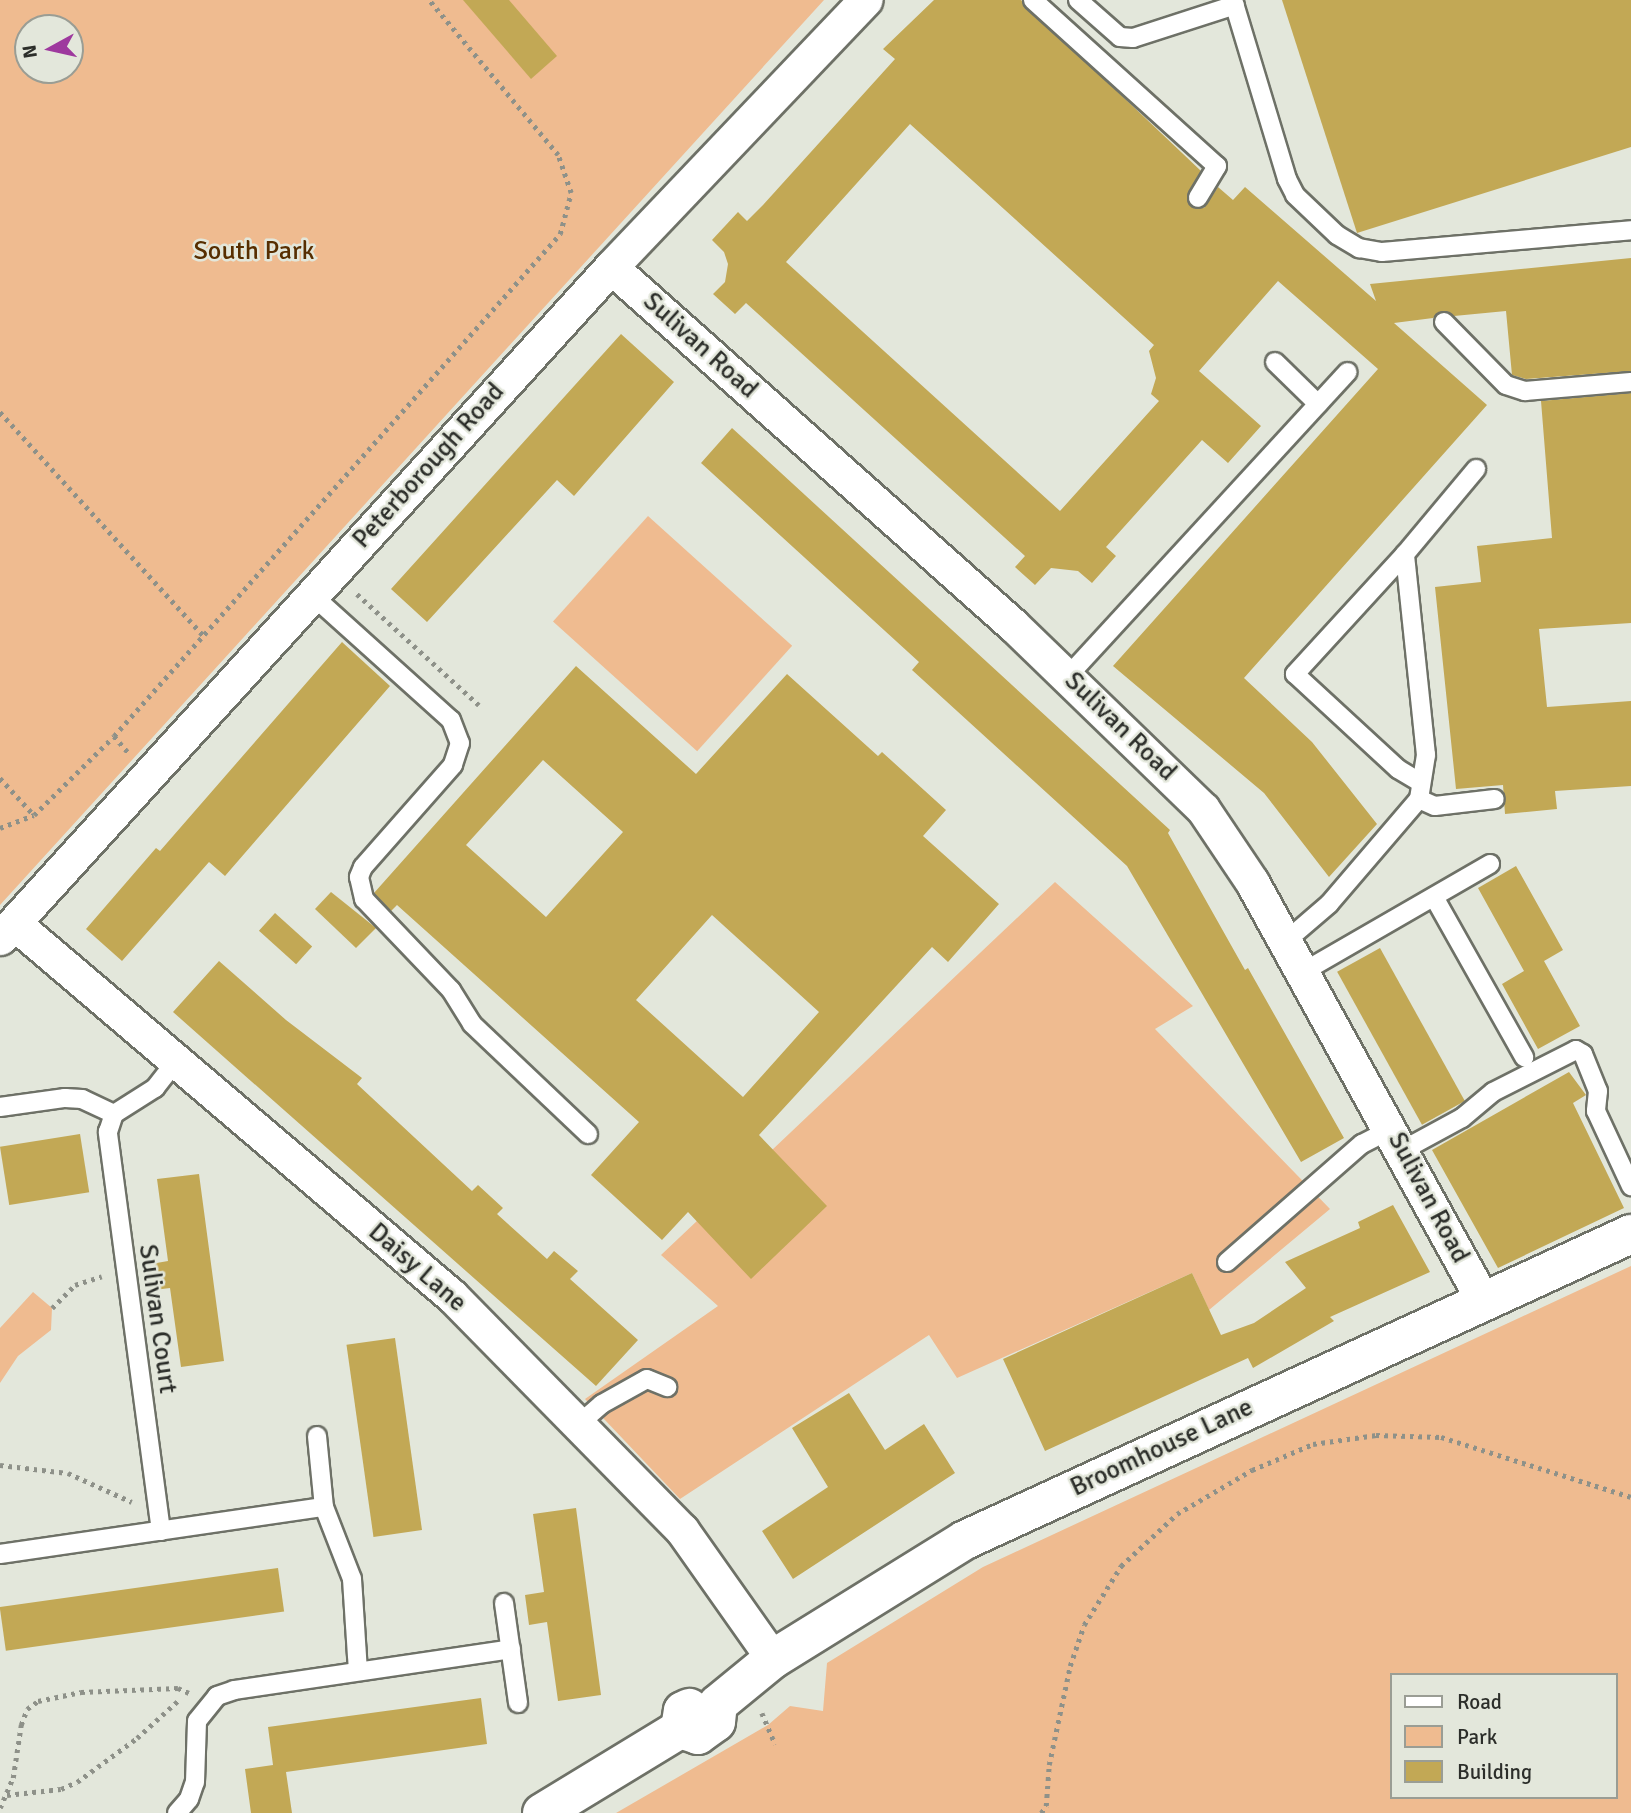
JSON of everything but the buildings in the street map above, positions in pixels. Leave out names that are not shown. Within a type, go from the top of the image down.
[{"type":"street","name":"Peterborough Road","points":[[7,930],[611,267],[865,0]]},
{"type":"street","name":"Sulivan Road","points":[[611,267],[1068,676],[1202,809],[1252,882],[1286,941],[1484,1303]]},
{"type":"street","name":"Daisy Lane","points":[[7,930],[176,1061],[452,1296],[681,1530],[773,1659]]},
{"type":"street","name":"Broomhouse Lane","points":[[542,1813],[680,1729],[683,1711],[702,1700],[718,1704],[773,1659],[965,1540],[1631,1234]]},
{"type":"lane","points":[[1033,0],[1217,166],[1198,198]]},
{"type":"lane","points":[[1078,0],[1120,37],[1133,38],[1234,3],[1295,195],[1337,235],[1359,248],[1382,252],[1631,230]]},
{"type":"lane","points":[[1444,322],[1506,385],[1525,391],[1631,382]]},
{"type":"lane","points":[[1275,362],[1318,404]]},
{"type":"lane","points":[[1068,676],[1348,372]]},
{"type":"lane","points":[[1476,470],[1405,554],[1295,674],[1435,806],[1495,799]]},
{"type":"lane","points":[[1286,941],[1329,904],[1420,791],[1426,755],[1405,554]]},
{"type":"lane","points":[[312,595],[451,720],[460,743],[453,765],[363,867],[359,877],[364,899],[451,990],[472,1024],[588,1134]]},
{"type":"lane","points":[[1303,972],[1490,864]]},
{"type":"lane","points":[[1434,897],[1524,1057]]},
{"type":"lane","points":[[1227,1262],[1362,1144],[1397,1140],[1462,1118],[1493,1093],[1576,1050],[1583,1054],[1598,1091],[1596,1111],[1631,1186]]},
{"type":"lane","points":[[0,1107],[65,1098],[82,1100],[114,1114],[155,1088],[176,1061]]},
{"type":"lane","name":"Sulivan Court","points":[[114,1114],[109,1154],[161,1531]]},
{"type":"lane","points":[[579,1424],[602,1405],[647,1379],[667,1387]]},
{"type":"lane","points":[[317,1437],[324,1507],[352,1579],[358,1671]]},
{"type":"lane","points":[[0,1554],[324,1507]]},
{"type":"lane","points":[[504,1603],[518,1703]]},
{"type":"lane","points":[[177,1813],[189,1800],[195,1782],[194,1737],[207,1706],[234,1690],[511,1649]]},
{"type":"path","points":[[0,828],[34,814],[114,736],[560,234],[568,215],[571,193],[558,155],[429,0]]},
{"type":"path","points":[[0,412],[204,636]]},
{"type":"path","points":[[356,594],[479,705]]},
{"type":"path","points":[[114,736],[134,758]]},
{"type":"path","points":[[0,778],[34,814]]},
{"type":"path","points":[[52,1308],[86,1279],[124,1274]]},
{"type":"path","points":[[1041,1813],[1046,1806],[1049,1765],[1070,1667],[1084,1625],[1121,1566],[1177,1514],[1252,1470],[1313,1444],[1376,1435],[1441,1437],[1631,1497]]},
{"type":"path","points":[[0,1465],[68,1473],[136,1504],[157,1507]]},
{"type":"path","points":[[0,1808],[7,1795],[21,1725],[27,1709],[38,1701],[81,1692],[178,1688],[207,1706]]},
{"type":"path","points":[[7,1795],[61,1789],[77,1782],[137,1738],[187,1692]]},
{"type":"green space","name":"South Park","points":[[0,0],[824,0],[0,905]]},
{"type":"green space","points":[[648,516],[792,646],[697,751],[553,622]]},
{"type":"green space","points":[[1055,882],[1193,1006],[1155,1029],[1330,1209],[1209,1310],[1192,1273],[957,1378],[929,1335],[680,1499],[585,1399],[718,1306],[661,1255]]},
{"type":"green space","points":[[1631,1266],[1631,1813],[616,1813],[768,1725],[790,1706],[823,1711],[827,1663],[983,1567]]},
{"type":"green space","points":[[33,1292],[52,1308],[51,1330],[18,1356],[0,1383],[0,1328]]}]
